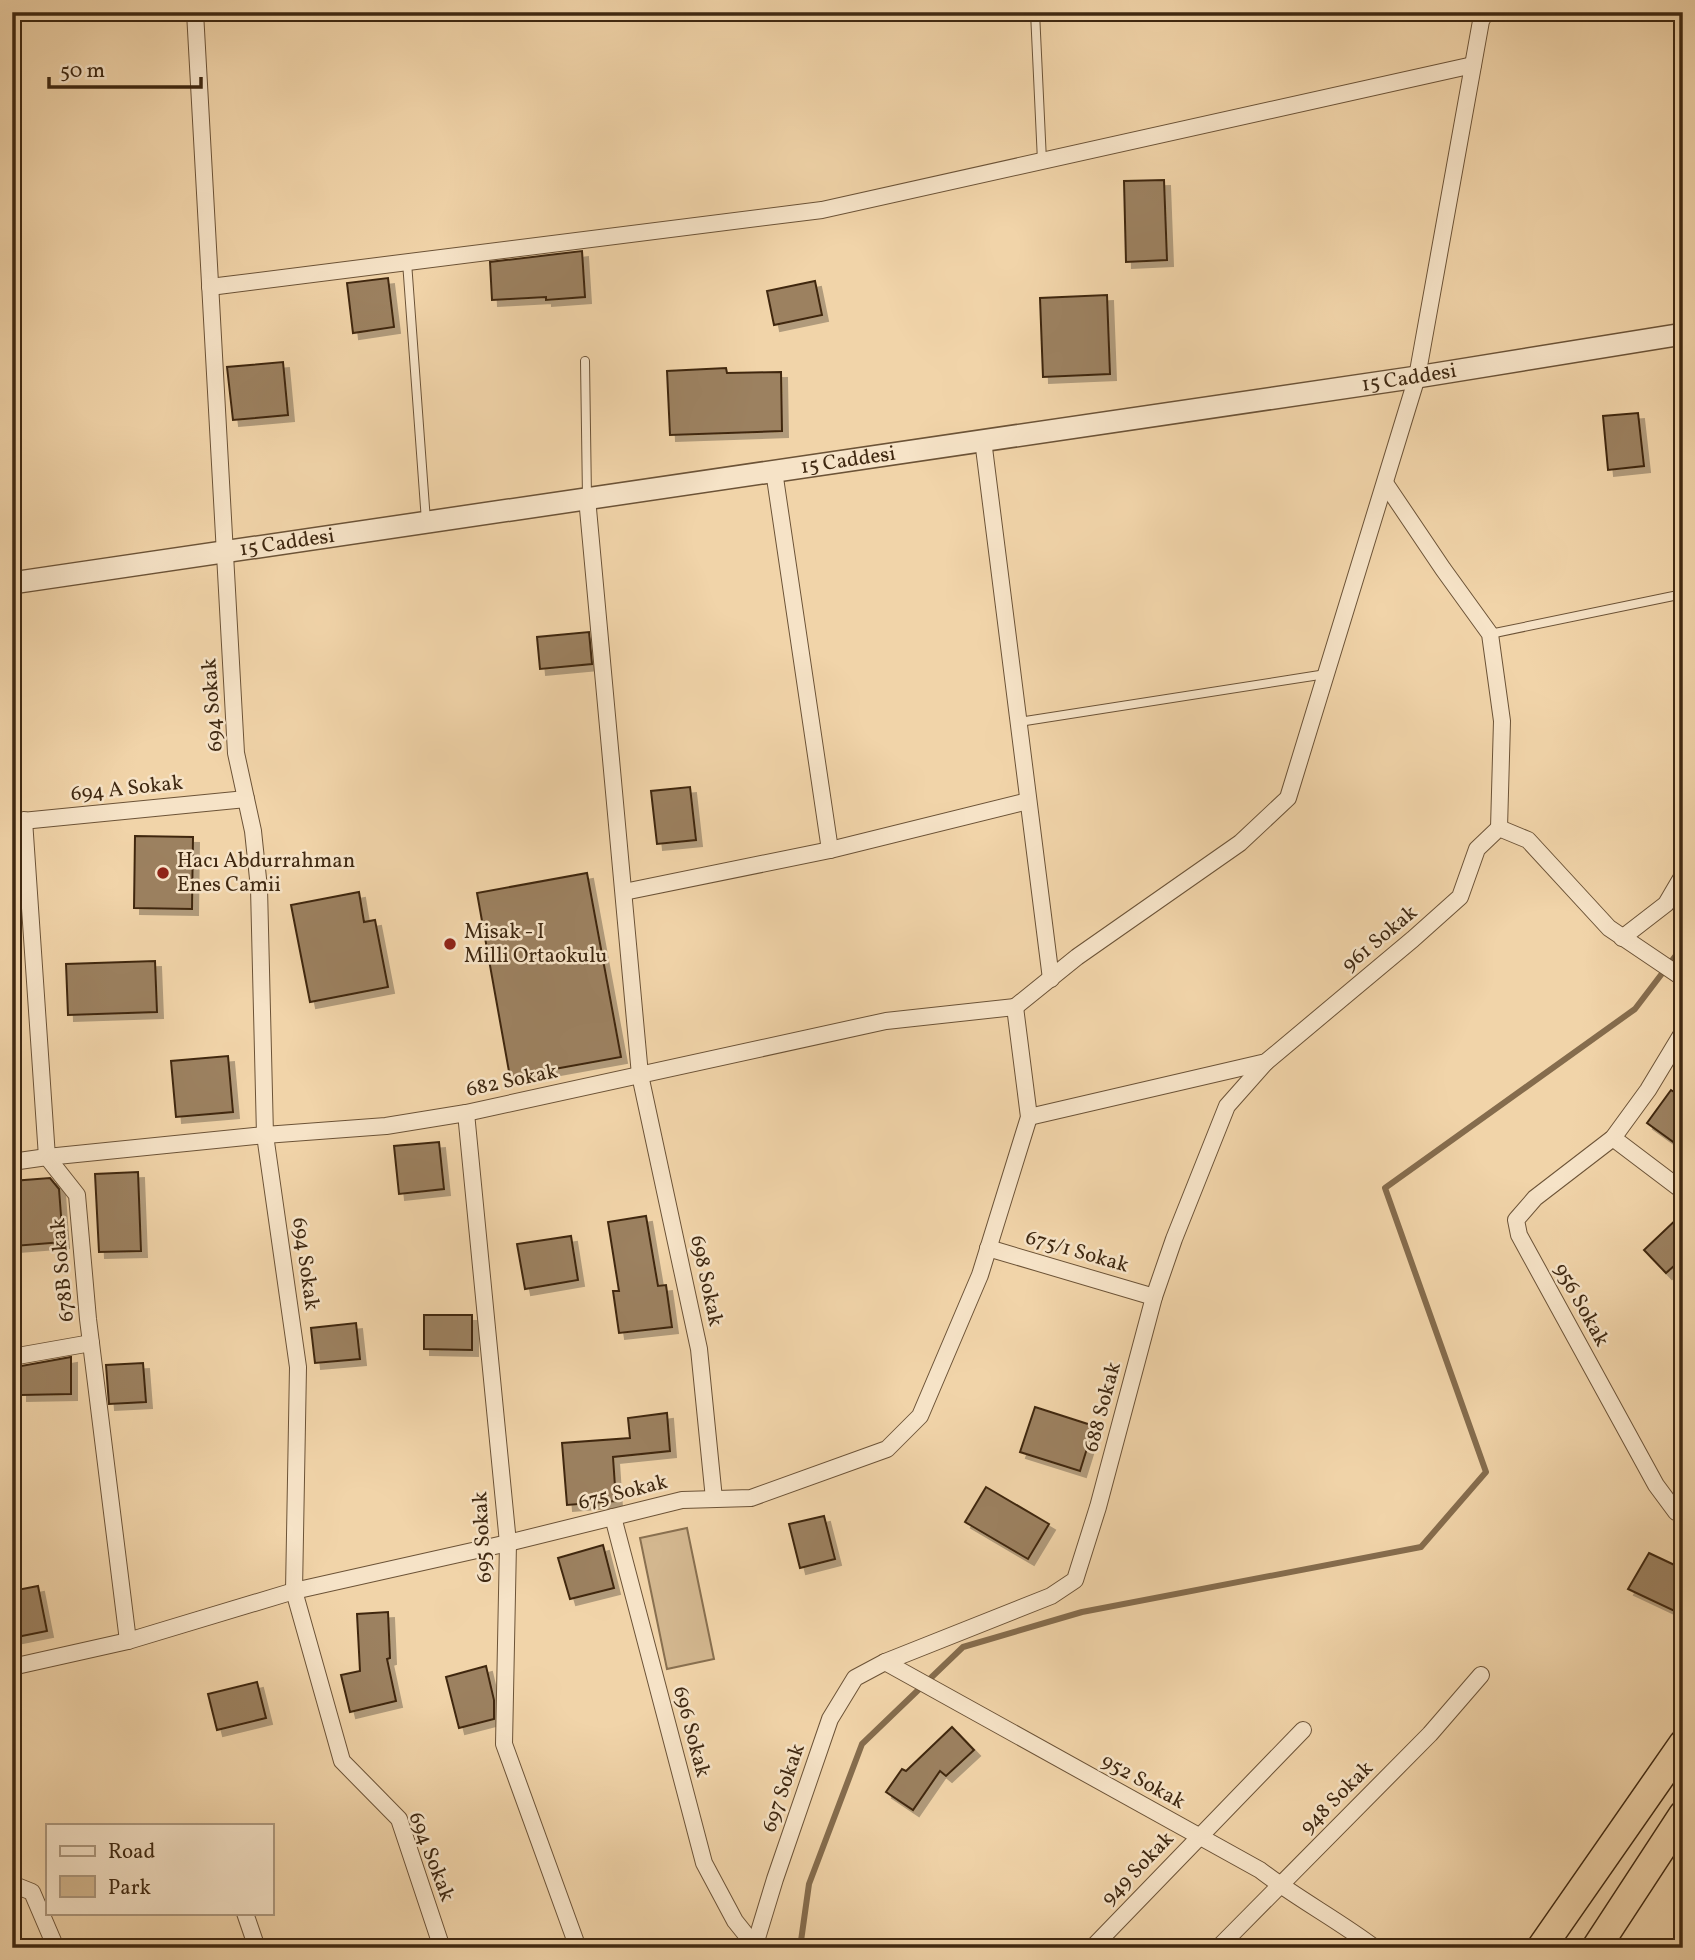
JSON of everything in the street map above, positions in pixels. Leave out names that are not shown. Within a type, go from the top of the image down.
[{"type":"highway","points":[[1541,1948],[1683,1744]]},
{"type":"highway","points":[[1596,1948],[1683,1815]]},
{"type":"street","name":"694 Sokak","points":[[195,12],[236,753],[253,831],[259,888],[265,1135],[298,1367],[294,1591],[342,1761],[399,1819],[442,1948]]},
{"type":"street","points":[[1029,1117],[1015,1007],[1077,957],[1240,843],[1288,798],[1417,377],[1481,21],[1486,12]]},
{"type":"street","points":[[210,286],[822,210],[1473,65]]},
{"type":"street","name":"15 Caddesi","points":[[12,583],[1417,377],[1683,334]]},
{"type":"street","points":[[983,440],[1051,979]]},
{"type":"street","points":[[774,471],[830,850]]},
{"type":"street","points":[[1385,483],[1490,634],[1502,721],[1499,828],[1528,840],[1609,928],[1683,978]]},
{"type":"street","name":"698 Sokak","points":[[587,498],[640,1075],[699,1349],[714,1499]]},
{"type":"street","name":"694 A Sokak","points":[[18,821],[246,799]]},
{"type":"street","points":[[624,892],[830,850],[1028,801]]},
{"type":"street","points":[[18,821],[47,1157]]},
{"type":"street","name":"961 Sokak","points":[[1029,1117],[1266,1062],[1460,897],[1477,849],[1499,828]]},
{"type":"street","points":[[1627,942],[1666,904],[1683,875]]},
{"type":"street","name":"682 Sokak","points":[[12,1162],[265,1135],[386,1126],[466,1113],[886,1021],[1015,1007]]},
{"type":"street","name":"956 Sokak","points":[[1683,1032],[1648,1090],[1614,1138],[1535,1198],[1516,1220],[1518,1234],[1656,1485],[1683,1516]]},
{"type":"street","name":"688 Sokak","points":[[885,1662],[1051,1596],[1075,1580],[1098,1507],[1154,1297],[1174,1239],[1227,1106],[1266,1062]]},
{"type":"street","name":"695 Sokak","points":[[466,1113],[508,1543],[504,1744],[578,1948]]},
{"type":"street","name":"675 Sokak","points":[[12,1667],[128,1641],[294,1591],[508,1543],[681,1500],[751,1498],[887,1449],[920,1416],[980,1275],[1029,1117]]},
{"type":"street","points":[[1614,1138],[1683,1191]]},
{"type":"street","name":"678B Sokak","points":[[47,1157],[77,1195],[91,1343],[128,1641]]},
{"type":"street","name":"675/1 Sokak","points":[[988,1248],[1154,1297]]},
{"type":"street","points":[[12,1357],[91,1343]]},
{"type":"street","name":"696 Sokak","points":[[612,1517],[704,1863],[735,1921],[755,1947]]},
{"type":"street","name":"952 Sokak","points":[[885,1662],[1260,1870],[1375,1948]]},
{"type":"street","name":"697 Sokak","points":[[755,1947],[830,1719],[855,1678],[885,1662]]},
{"type":"street","name":"948 Sokak","points":[[1219,1948],[1430,1734],[1482,1675]]},
{"type":"street","name":"949 Sokak","points":[[1092,1948],[1303,1730]]},
{"type":"street","points":[[12,1884],[32,1892],[56,1948]]},
{"type":"street","points":[[245,1914],[257,1948]]},
{"type":"lane","points":[[1035,12],[1042,161]]},
{"type":"lane","points":[[408,262],[426,522]]},
{"type":"lane","points":[[585,361],[587,498]]},
{"type":"lane","points":[[1490,634],[1683,594]]},
{"type":"lane","points":[[1019,722],[1326,674]]},
{"type":"green space","points":[[687,1528],[714,1659],[667,1669],[640,1538]]},
{"type":"building","points":[[1164,180],[1167,260],[1126,262],[1124,181]]},
{"type":"building","points":[[582,251],[585,297],[492,300],[490,262]]},
{"type":"building","points":[[388,278],[394,327],[353,333],[347,283]]},
{"type":"building","points":[[815,281],[822,315],[774,325],[767,291]]},
{"type":"building","points":[[1107,295],[1110,374],[1043,377],[1040,298]]},
{"type":"building","points":[[283,362],[288,415],[233,420],[227,367]]},
{"type":"building","points":[[726,368],[727,373],[781,372],[782,431],[670,435],[667,371]]},
{"type":"building","points":[[1638,413],[1644,466],[1608,470],[1603,416]]},
{"type":"building","points":[[589,632],[592,664],[540,669],[537,637]]},
{"type":"building","points":[[690,787],[696,840],[657,844],[651,791]]},
{"type":"building","name":"Hacı Abdurrahman Enes Camii","points":[[135,836],[193,837],[192,909],[134,908]]},
{"type":"building","points":[[587,873],[621,1057],[510,1077],[477,893]]},
{"type":"building","points":[[359,892],[364,922],[375,920],[388,987],[310,1002],[291,905]]},
{"type":"building","points":[[155,961],[157,1012],[68,1015],[66,964]]},
{"type":"building","points":[[228,1056],[233,1112],[176,1117],[171,1061]]},
{"type":"building","points":[[1671,1090],[1683,1098],[1683,1149],[1647,1123]]},
{"type":"building","points":[[439,1142],[444,1189],[399,1194],[394,1146]]},
{"type":"building","points":[[138,1172],[141,1251],[99,1252],[95,1174]]},
{"type":"building","points":[[50,1178],[59,1189],[63,1242],[14,1246],[12,1181]]},
{"type":"building","points":[[1683,1213],[1683,1258],[1666,1273],[1644,1250]]},
{"type":"building","points":[[646,1216],[658,1286],[666,1285],[672,1327],[619,1333],[613,1291],[619,1291],[608,1222]]},
{"type":"building","points":[[571,1236],[578,1280],[525,1289],[517,1244]]},
{"type":"building","points":[[424,1315],[472,1315],[472,1350],[424,1349]]},
{"type":"building","points":[[356,1323],[360,1359],[315,1363],[311,1328]]},
{"type":"building","points":[[71,1357],[71,1394],[21,1395],[21,1366]]},
{"type":"building","points":[[143,1363],[146,1402],[109,1404],[106,1365]]},
{"type":"building","points":[[1035,1407],[1094,1426],[1080,1471],[1020,1452]]},
{"type":"building","points":[[667,1413],[670,1451],[613,1457],[616,1501],[567,1505],[562,1443],[630,1438],[628,1418]]},
{"type":"building","points":[[986,1487],[1049,1524],[1028,1559],[965,1522]]},
{"type":"building","points":[[824,1516],[835,1559],[800,1568],[789,1524]]},
{"type":"building","points":[[603,1545],[614,1588],[570,1599],[558,1558]]},
{"type":"building","points":[[1649,1553],[1683,1569],[1683,1615],[1628,1589]]},
{"type":"building","points":[[38,1586],[47,1631],[12,1638],[12,1591]]},
{"type":"building","points":[[388,1612],[390,1658],[387,1659],[396,1701],[350,1712],[341,1675],[360,1671],[357,1614]]},
{"type":"building","points":[[486,1666],[494,1700],[494,1719],[459,1728],[446,1677]]},
{"type":"building","points":[[257,1682],[266,1718],[217,1730],[208,1694]]},
{"type":"building","points":[[952,1727],[974,1750],[946,1776],[940,1771],[913,1810],[886,1792],[902,1769],[906,1771]]},
{"type":"waterway","points":[[800,1948],[809,1884],[862,1744],[963,1647],[1082,1612],[1421,1547],[1486,1472],[1385,1188],[1635,1009],[1683,946]]},
{"type":"place","name":"Hacı Abdurrahman Enes Camii","points":[[163,873]]},
{"type":"place","name":"Misak - I Milli Ortaokulu","points":[[450,944]]}]
